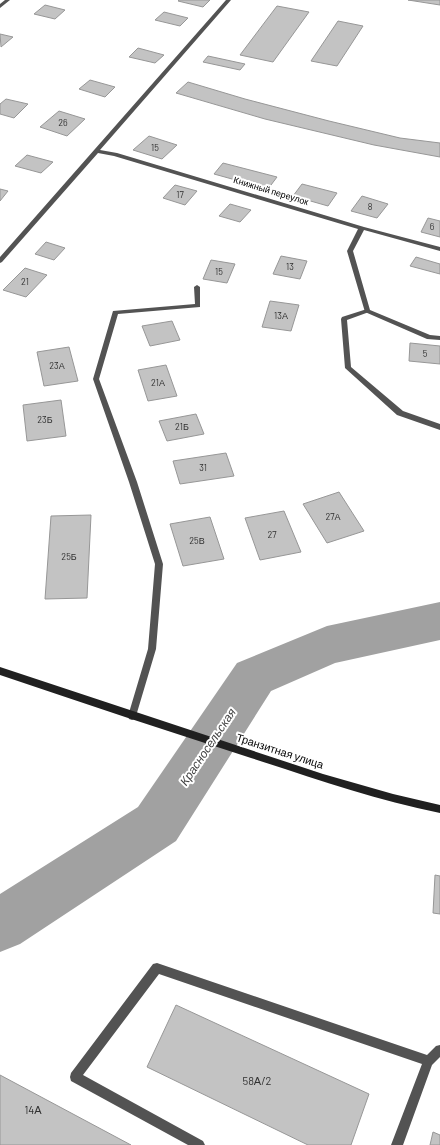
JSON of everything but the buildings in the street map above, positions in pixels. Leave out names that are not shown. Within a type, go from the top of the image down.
[{"type":"main road","name":"Транзитная улица","points":[[0,670],[132,716],[310,774],[420,805],[440,809]]},
{"type":"street","points":[[0,7],[8,0]]},
{"type":"street","points":[[0,261],[228,0]]},
{"type":"street","name":"Книжный переулок","points":[[96,151],[115,154],[362,228],[440,249]]},
{"type":"street","points":[[362,228],[350,251],[367,311]]},
{"type":"street","points":[[132,716],[152,649],[159,564],[133,482],[96,379],[115,312],[198,306],[197,287]]},
{"type":"street","points":[[440,338],[429,337],[367,311],[344,319],[348,368],[400,413],[440,428]]},
{"type":"street","points":[[199,1145],[75,1077],[157,968],[428,1061]]},
{"type":"street","points":[[397,1145],[428,1061],[440,1050]]},
{"type":"waterway","name":"Красносельская","points":[[0,925],[157,824],[254,677],[327,645],[440,621]]}]
